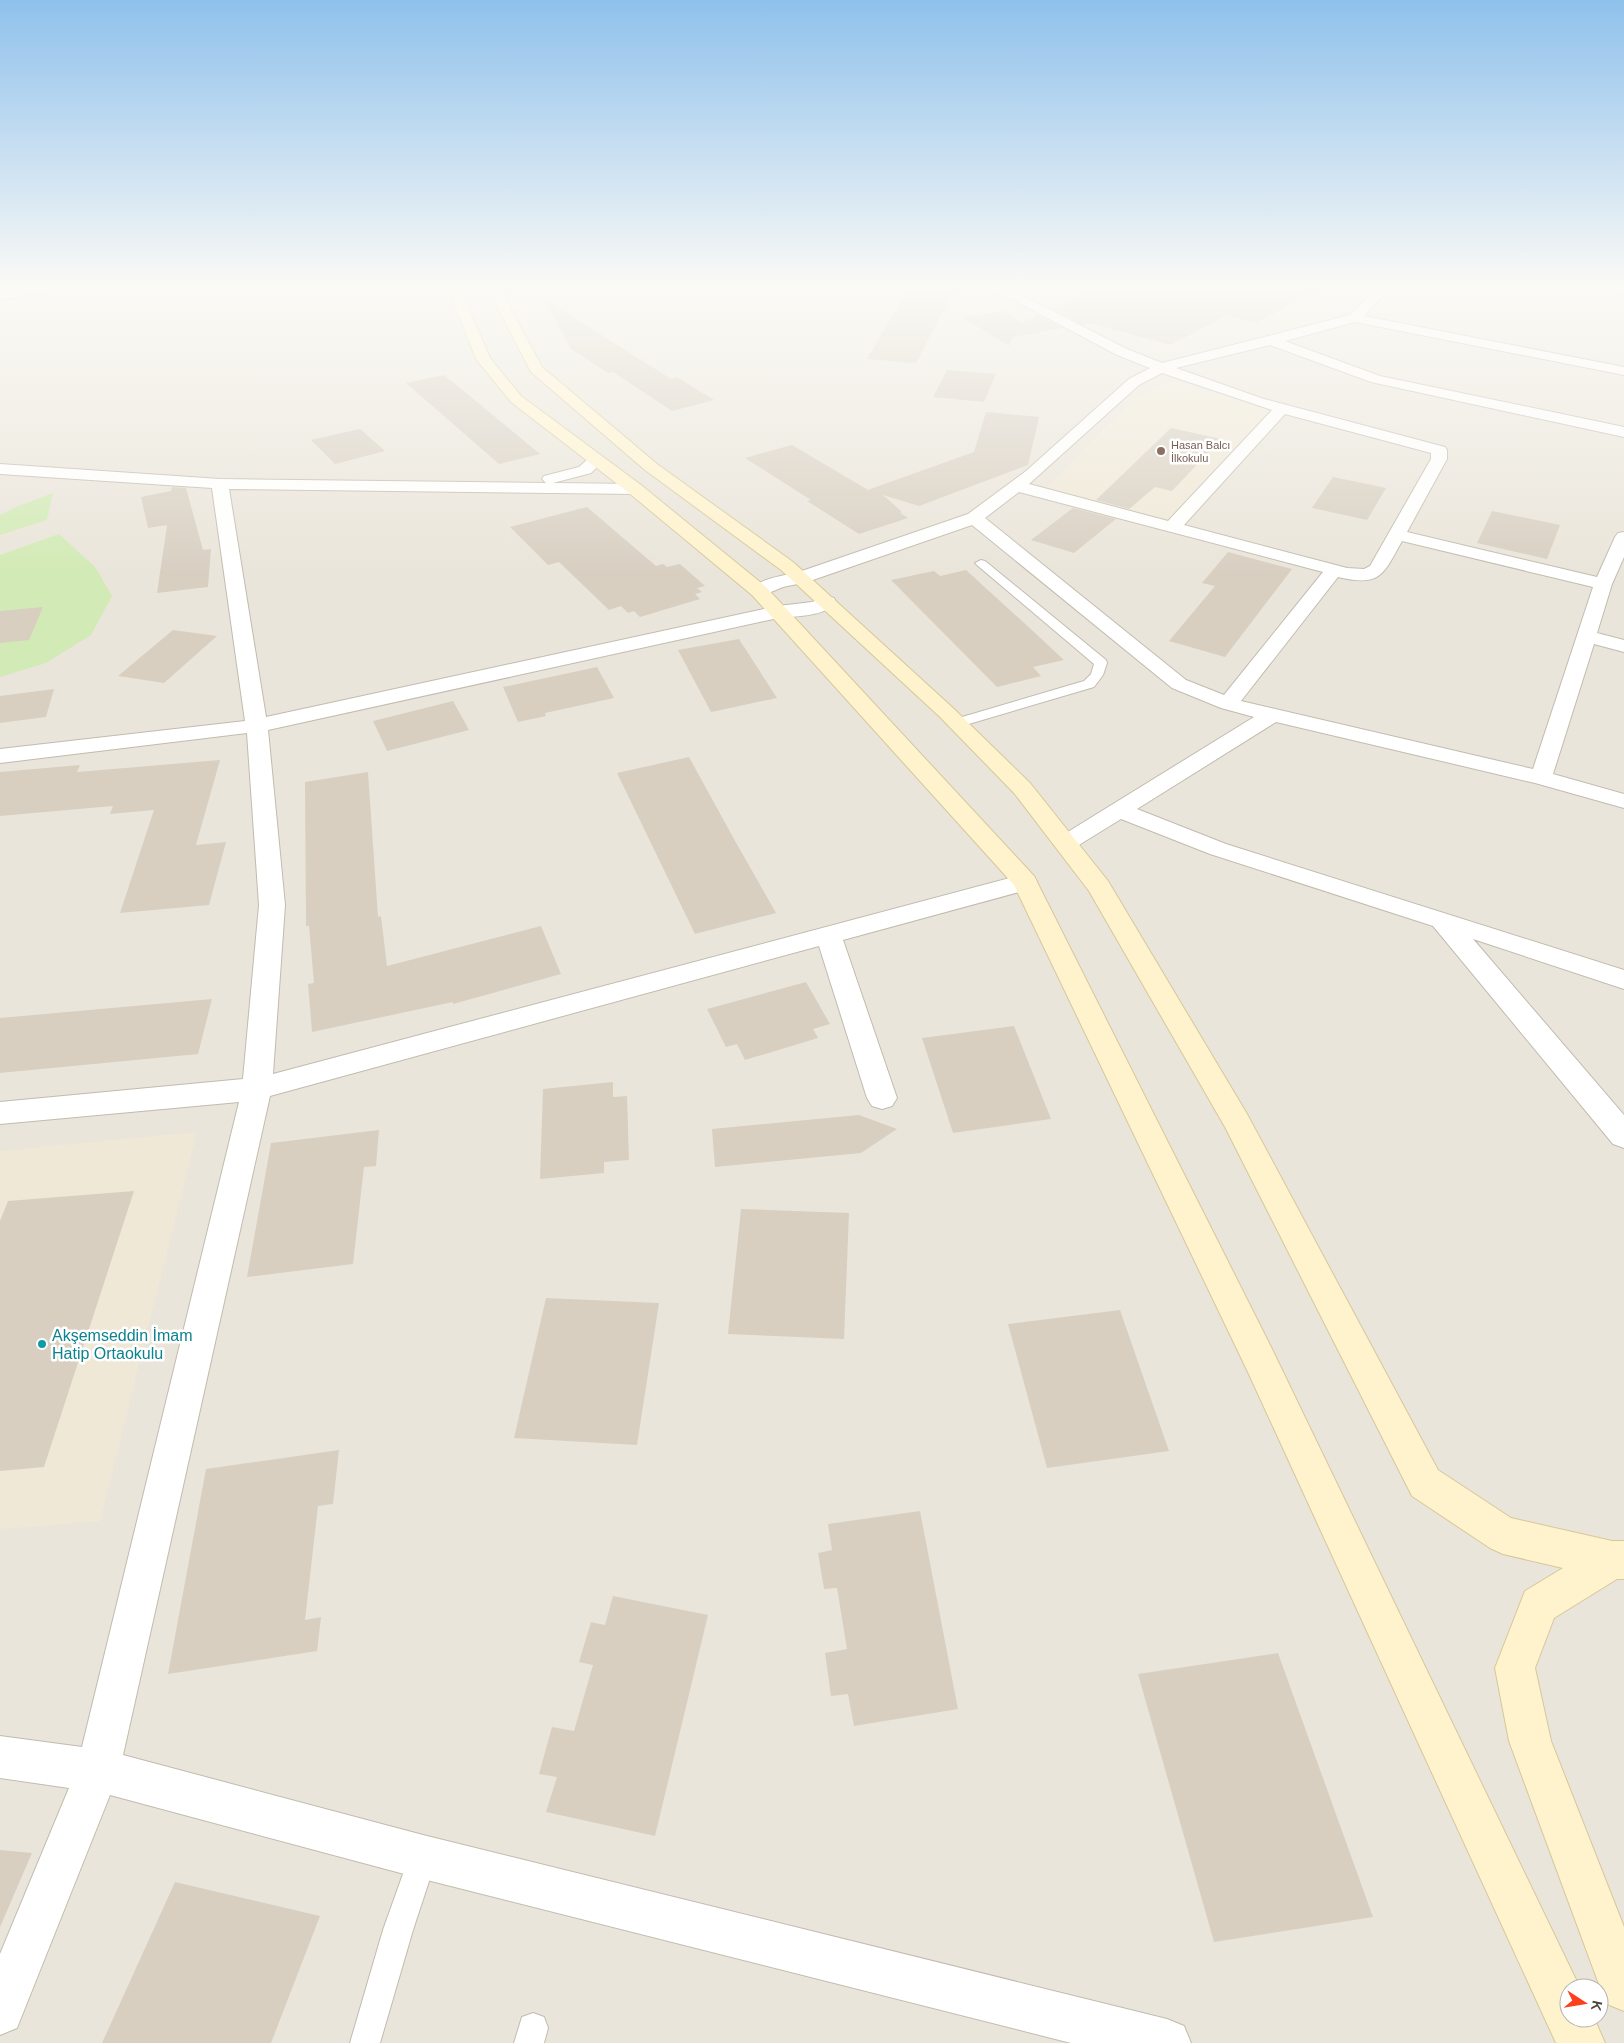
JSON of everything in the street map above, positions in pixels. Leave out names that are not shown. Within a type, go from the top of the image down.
[{"type":"main road","points":[[503,383],[516,399],[635,489],[759,590],[1025,882],[1260,1360],[1559,1997]]},
{"type":"main road","points":[[553,383],[650,467],[800,578],[827,602],[957,723],[1022,788],[1066,843],[1099,887],[1237,1122],[1425,1483],[1503,1535],[1618,1560]]},
{"type":"main road","points":[[1618,1560],[1539,1604],[1515,1668],[1530,1741],[1624,1987]]},
{"type":"main road","points":[[1574,2028],[1581,2043]]},
{"type":"street","points":[[759,590],[778,582],[800,578],[930,535],[974,518],[1032,474],[1133,383]]},
{"type":"street","points":[[1017,486],[1334,570],[1366,575],[1377,570],[1439,459],[1439,450],[1282,408],[1207,383]]},
{"type":"street","points":[[1396,383],[1624,432]]},
{"type":"street","points":[[1172,527],[1282,408]]},
{"type":"street","points":[[453,488],[515,484],[560,477],[585,470],[596,460]]},
{"type":"street","points":[[0,469],[220,484],[635,489]]},
{"type":"street","points":[[0,2011],[98,1770],[257,1089],[272,905],[256,726],[220,484]]},
{"type":"street","points":[[974,518],[1179,684],[1228,704],[1541,778],[1624,801]]},
{"type":"street","points":[[1397,535],[1603,584]]},
{"type":"street","points":[[1541,778],[1603,584],[1623,544]]},
{"type":"street","points":[[1228,704],[1334,570]]},
{"type":"street","points":[[0,756],[256,726],[778,612],[816,607],[827,602]]},
{"type":"street","points":[[1587,636],[1624,646]]},
{"type":"street","points":[[1066,843],[1121,811],[1273,714]]},
{"type":"street","points":[[1121,811],[1218,849],[1624,980]]},
{"type":"street","points":[[0,1113],[257,1089],[1025,882]]},
{"type":"street","points":[[1442,920],[1624,1136]]},
{"type":"street","points":[[828,935],[882,1098]]},
{"type":"street","points":[[0,1757],[98,1770],[423,1857],[1167,2043]]},
{"type":"lane","points":[[957,723],[1089,684],[1097,674],[1101,663],[981,563]]},
{"type":"lane","points":[[365,2043],[398,1930],[423,1857]]},
{"type":"shaded area","points":[[0,383],[1624,383],[1624,2043],[0,2043]]},
{"type":"shaded area","name":"Hasan Balcı İlkokulu","points":[[1168,383],[1181,383],[1278,412],[1168,520],[1045,489],[1134,399]]},
{"type":"shaded area","points":[[197,1132],[100,1521],[0,1529],[0,1151]]},
{"type":"green space","points":[[53,493],[47,520],[0,535],[0,515]]},
{"type":"green space","points":[[59,534],[95,567],[112,596],[91,635],[46,663],[0,677],[0,555]]},
{"type":"building","points":[[406,383],[454,383],[540,454],[499,464]]},
{"type":"building","points":[[630,383],[687,383],[714,400],[672,411]]},
{"type":"building","points":[[940,383],[992,383],[984,402],[933,397]]},
{"type":"building","points":[[986,412],[1039,417],[1028,465],[919,506],[883,495],[902,512],[900,513],[908,518],[859,534],[807,501],[811,500],[745,458],[792,445],[868,490],[974,452]]},
{"type":"building","points":[[1171,428],[1221,439],[1172,491],[1155,487],[1129,509],[1096,500]]},
{"type":"building","points":[[360,429],[385,451],[335,464],[311,440]]},
{"type":"building","points":[[1333,477],[1386,488],[1367,520],[1312,508]]},
{"type":"building","points":[[172,487],[186,488],[203,550],[211,549],[208,587],[157,593],[167,525],[148,528],[141,497],[171,491]]},
{"type":"building","points":[[587,507],[656,566],[663,564],[667,567],[680,564],[705,586],[697,588],[702,592],[695,594],[700,599],[640,617],[634,611],[628,613],[621,606],[609,610],[559,562],[548,565],[510,527]]},
{"type":"building","points":[[1073,508],[1116,519],[1074,553],[1031,540]]},
{"type":"building","points":[[1492,511],[1560,525],[1547,559],[1477,543]]},
{"type":"building","points":[[1228,552],[1292,569],[1225,657],[1169,641],[1215,586],[1202,583]]},
{"type":"building","points":[[966,570],[1064,660],[1033,667],[1041,676],[997,687],[891,580],[934,571],[940,576]]},
{"type":"building","points":[[43,607],[29,640],[0,643],[0,611]]},
{"type":"building","points":[[173,630],[217,636],[164,683],[118,676]]},
{"type":"building","points":[[739,639],[777,698],[711,712],[678,650]]},
{"type":"building","points":[[597,667],[614,698],[545,713],[546,716],[518,722],[503,687]]},
{"type":"building","points":[[54,689],[46,717],[0,723],[0,696]]},
{"type":"building","points":[[453,701],[469,730],[387,751],[373,721]]},
{"type":"building","points":[[689,757],[776,913],[695,934],[617,773]]},
{"type":"building","points":[[220,760],[196,845],[226,842],[209,905],[120,913],[154,810],[110,814],[113,806],[0,816],[0,772],[80,765],[77,772]]},
{"type":"building","points":[[368,772],[378,917],[381,916],[387,966],[541,926],[561,974],[453,1004],[453,1002],[312,1032],[308,984],[314,983],[309,926],[306,926],[305,782]]},
{"type":"building","points":[[806,982],[830,1024],[813,1029],[818,1038],[745,1060],[737,1044],[726,1047],[707,1009]]},
{"type":"building","points":[[212,999],[198,1054],[0,1073],[0,1018]]},
{"type":"building","points":[[1014,1026],[1051,1119],[953,1133],[922,1038]]},
{"type":"building","points":[[613,1082],[613,1097],[627,1096],[629,1160],[604,1162],[604,1173],[540,1179],[543,1089]]},
{"type":"building","points":[[859,1115],[897,1129],[861,1153],[715,1167],[712,1129]]},
{"type":"building","points":[[379,1130],[376,1166],[364,1167],[353,1264],[247,1277],[271,1143]]},
{"type":"building","name":"Akşemseddin İmam Hatip Ortaokulu","points":[[134,1191],[44,1467],[0,1471],[0,1221],[8,1201]]},
{"type":"building","points":[[741,1209],[849,1213],[844,1339],[728,1334]]},
{"type":"building","points":[[546,1298],[659,1303],[637,1445],[514,1438]]},
{"type":"building","points":[[1120,1310],[1169,1451],[1047,1468],[1008,1324]]},
{"type":"building","points":[[339,1450],[333,1504],[318,1506],[305,1620],[321,1617],[317,1651],[168,1674],[206,1469]]},
{"type":"building","points":[[920,1511],[958,1709],[854,1726],[848,1694],[831,1696],[825,1653],[847,1649],[837,1588],[824,1589],[818,1553],[832,1550],[828,1524]]},
{"type":"building","points":[[613,1596],[708,1615],[655,1836],[546,1812],[557,1777],[539,1774],[552,1727],[574,1731],[593,1665],[579,1662],[591,1622],[605,1625]]},
{"type":"building","points":[[1278,1653],[1373,1917],[1214,1942],[1138,1674]]},
{"type":"building","points":[[0,1850],[32,1853],[0,1927]]},
{"type":"building","points":[[175,1882],[320,1916],[271,2043],[102,2043]]},
{"type":"place","name":"Hasan Balcı İlkokulu","points":[[1161,451]]},
{"type":"place","name":"Akşemseddin İmam Hatip Ortaokulu","points":[[42,1344]]}]
